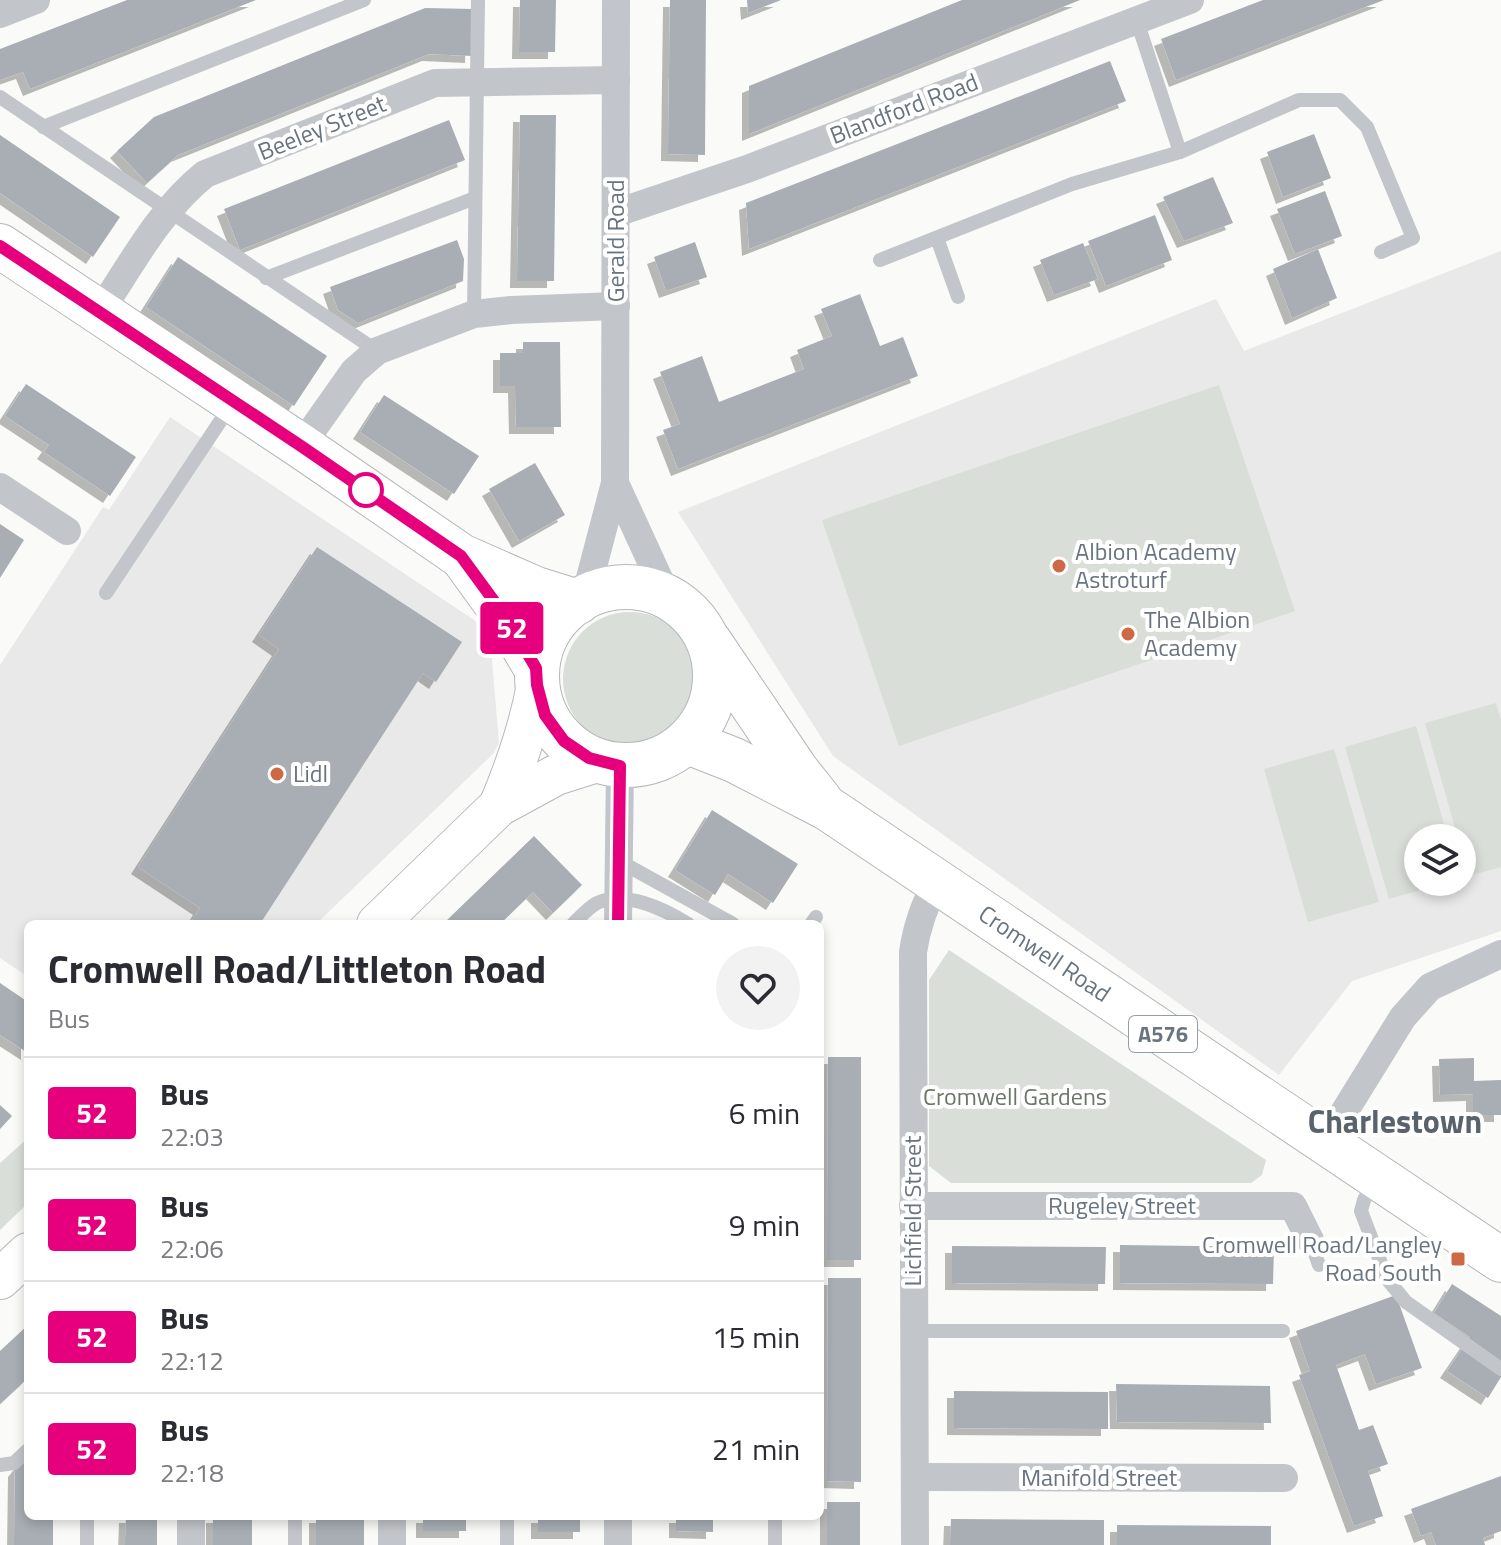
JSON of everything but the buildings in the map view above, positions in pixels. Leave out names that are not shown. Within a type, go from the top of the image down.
[{"type":"highway","points":[[0,246],[461,556],[536,589],[582,599]]},
{"type":"highway","points":[[461,556],[505,616],[536,677],[545,715],[564,741],[589,758],[610,764]]},
{"type":"highway","name":"A576","points":[[582,599],[614,587],[637,587],[667,596],[692,615],[709,641],[716,672],[706,717],[688,742],[651,763],[610,764]]},
{"type":"highway","points":[[536,677],[539,654],[560,616],[582,599]]},
{"type":"highway","name":"Cromwell Road","points":[[709,641],[797,771],[827,808]]},
{"type":"highway","name":"Cromwell Road","points":[[688,742],[734,760],[827,808],[1501,1260]]},
{"type":"street","points":[[0,14],[36,0]]},
{"type":"street","name":"Gerald Road","points":[[582,599],[615,483],[616,0]]},
{"type":"street","name":"Blandford Road","points":[[616,213],[747,169],[1132,10],[1190,0]]},
{"type":"street","name":"Beeley Street","points":[[99,313],[168,209],[205,174],[435,83],[616,80]]},
{"type":"street","points":[[301,446],[354,371],[377,351],[474,314],[616,306]]},
{"type":"street","name":"Gerald Road","points":[[615,483],[667,596]]},
{"type":"street","points":[[0,487],[67,531]]},
{"type":"street","points":[[499,806],[529,725],[536,677]]},
{"type":"street","points":[[381,920],[499,806],[556,775],[610,764],[619,861],[618,911]]},
{"type":"street","name":"Lichfield Street","points":[[915,1545],[913,952],[917,925],[937,882]]},
{"type":"street","points":[[1325,1143],[1403,1017],[1430,987],[1501,954]]},
{"type":"street","name":"Rugeley Street","points":[[913,1206],[1293,1206],[1314,1252]]},
{"type":"street","points":[[0,1279],[24,1257]]},
{"type":"street","name":"Manifold Street","points":[[915,1477],[1284,1478]]},
{"type":"street","points":[[191,1520],[191,1545]]},
{"type":"street","points":[[392,1520],[392,1545]]},
{"type":"street","points":[[618,1520],[618,1545]]},
{"type":"lane","points":[[43,127],[364,0]]},
{"type":"lane","points":[[474,314],[478,0]]},
{"type":"lane","points":[[1132,10],[1180,152]]},
{"type":"lane","points":[[0,97],[377,351]]},
{"type":"lane","points":[[880,260],[1072,184],[1180,152],[1299,100],[1340,100],[1367,127],[1413,238],[1381,252]]},
{"type":"lane","points":[[266,278],[475,198]]},
{"type":"lane","points":[[937,238],[958,297]]},
{"type":"lane","points":[[106,593],[233,401]]},
{"type":"lane","points":[[619,861],[726,920]]},
{"type":"lane","points":[[577,920],[596,903],[618,911],[667,911],[682,920]]},
{"type":"lane","points":[[1376,1177],[1361,1211],[1387,1279],[1406,1302],[1501,1369]]},
{"type":"lane","points":[[914,1331],[1283,1331]]},
{"type":"lane","points":[[0,1465],[14,1463],[24,1454]]},
{"type":"lane","points":[[87,1520],[87,1545]]},
{"type":"lane","points":[[295,1520],[295,1545]]},
{"type":"lane","points":[[507,1520],[507,1545]]},
{"type":"lane","points":[[775,1520],[775,1545]]},
{"type":"shaded area","name":"The Albion Academy","points":[[1501,251],[1501,931],[1352,981],[1279,1075],[833,756],[678,512],[1216,299],[1244,351]]},
{"type":"shaded area","points":[[170,417],[483,626],[491,648],[499,743],[493,754],[320,920],[24,920],[24,974],[0,958],[0,665],[103,507],[109,510]]},
{"type":"green space","name":"Albion Academy Astroturf","points":[[1219,385],[1295,611],[899,746],[822,520]]},
{"type":"green space","points":[[630,612],[656,617],[677,632],[692,653],[697,679],[692,705],[677,726],[656,741],[630,746],[604,741],[583,726],[568,705],[563,679],[568,653],[583,632],[604,617]]},
{"type":"green space","points":[[1496,703],[1501,720],[1501,867],[1476,874],[1476,824],[1454,824],[1425,723]]},
{"type":"green space","points":[[1416,726],[1444,824],[1404,824],[1404,895],[1389,899],[1345,747]]},
{"type":"green space","points":[[1334,749],[1379,902],[1308,922],[1264,769]]},
{"type":"green space","name":"Cromwell Gardens","points":[[949,950],[1266,1160],[1262,1175],[1251,1183],[951,1183],[929,1166],[929,980]]},
{"type":"green space","points":[[24,1142],[24,1207],[0,1230],[0,1163]]},
{"type":"bus line","name":"52","points":[[0,246],[461,556],[505,616],[536,668],[545,715],[564,741],[589,758],[620,766],[618,920]]},
{"type":"place","name":"Albion Academy Astroturf","points":[[1059,566]]},
{"type":"place","name":"The Albion Academy","points":[[1128,634]]},
{"type":"place","name":"Lidl","points":[[277,774]]},
{"type":"place","name":"Cromwell Road/Langley Road South","points":[[1458,1259]]},
{"type":"district","name":"Charlestown","points":[[1395,1122]]}]
